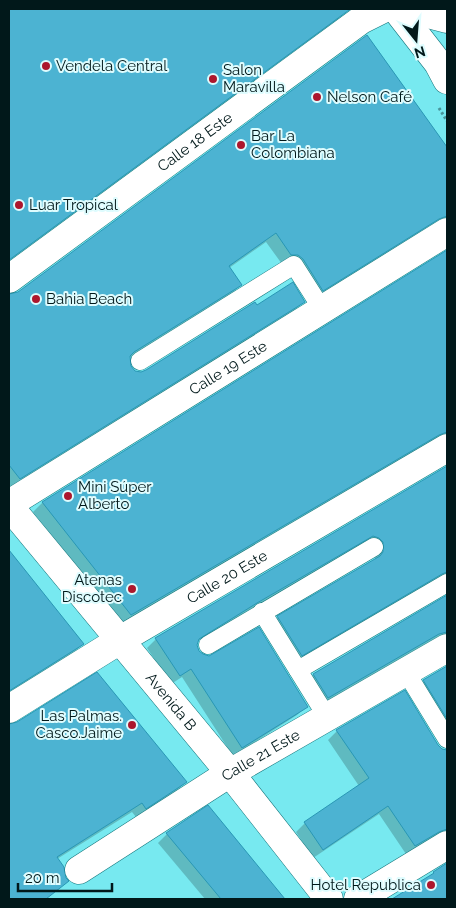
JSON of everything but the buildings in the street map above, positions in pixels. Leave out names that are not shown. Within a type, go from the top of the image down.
[{"type":"street","name":"Calle 18 Este","points":[[9,279],[360,20],[383,9]]},
{"type":"street","points":[[396,9],[438,63],[447,80]]},
{"type":"street","points":[[409,9],[447,19]]},
{"type":"street","name":"Calle 19 Este","points":[[9,505],[447,232]]},
{"type":"street","name":"Calle 20 Este","points":[[9,708],[120,640],[447,448]]},
{"type":"street","name":"Avenida B","points":[[9,505],[230,772],[329,899]]},
{"type":"street","name":"Calle 21 Este","points":[[79,870],[230,772],[447,648]]},
{"type":"street","points":[[358,899],[447,845]]},
{"type":"lane","points":[[140,361],[294,264],[322,309]]},
{"type":"lane","points":[[208,645],[374,547]]},
{"type":"lane","points":[[298,670],[447,583]]},
{"type":"lane","points":[[262,612],[327,716]]},
{"type":"lane","points":[[406,672],[447,739]]},
{"type":"place","name":"Vendela Central","points":[[46,66]]},
{"type":"place","name":"Salon Maravilla","points":[[213,79]]},
{"type":"place","name":"Nelson Café","points":[[317,97]]},
{"type":"place","name":"Bar La Colombiana","points":[[241,145]]},
{"type":"place","name":"Luar Tropical","points":[[19,205]]},
{"type":"place","name":"Bahia Beach","points":[[36,299]]},
{"type":"place","name":"Mini Súper Alberto","points":[[68,496]]},
{"type":"place","name":"Atenas Discotec","points":[[132,589]]},
{"type":"place","name":"Las Palmas. Casco.Jaime","points":[[132,725]]},
{"type":"place","name":"Hotel Republica","points":[[431,885]]}]
